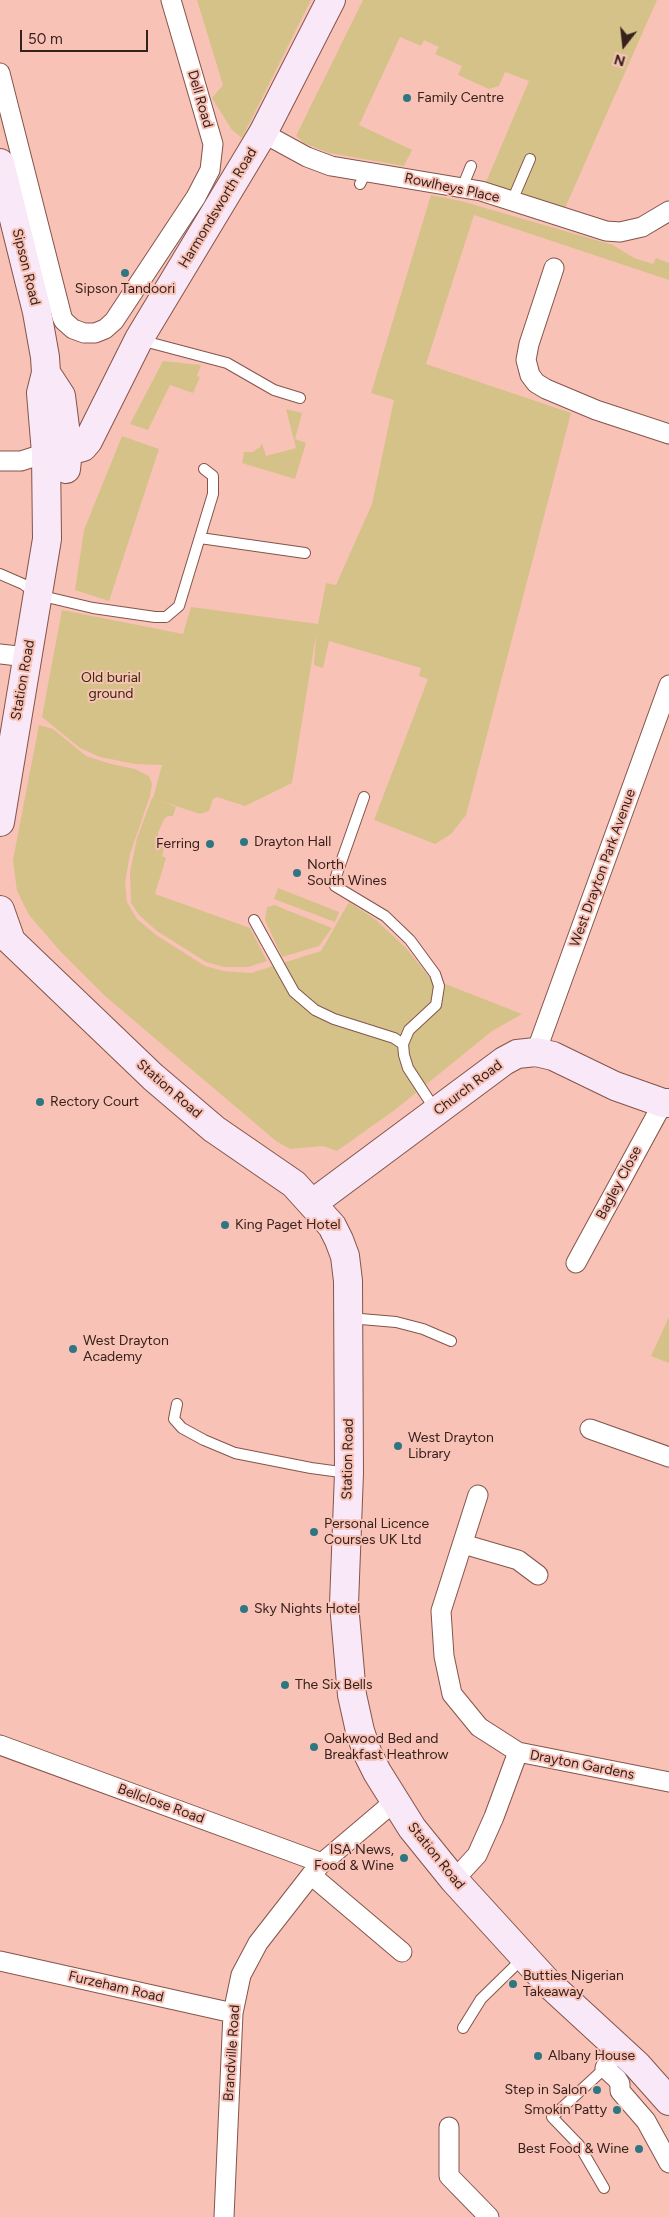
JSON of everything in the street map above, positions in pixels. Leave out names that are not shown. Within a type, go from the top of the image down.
[{"type":"street","name":"Dell Road","points":[[0,73],[64,322],[79,331],[95,333],[106,329],[208,201],[213,144],[171,0]]},
{"type":"street","name":"Harmondsworth Road","points":[[60,444],[79,426],[102,415],[208,201],[263,133],[331,0]]},
{"type":"street","name":"Rowlheys Place","points":[[263,133],[307,157],[363,178],[462,188],[512,201],[606,231],[620,232],[642,228],[669,211]]},
{"type":"street","name":"Sipson Road","points":[[0,163],[40,323],[46,372],[41,393],[60,444]]},
{"type":"street","points":[[554,268],[529,344],[526,360],[530,375],[536,383],[546,389],[596,410],[669,434]]},
{"type":"street","points":[[0,461],[21,461],[60,444]]},
{"type":"street","name":"Station Road","points":[[0,822],[47,539],[60,444]]},
{"type":"street","points":[[0,654],[27,658]]},
{"type":"street","name":"West Drayton Park Avenue","points":[[536,1052],[669,685]]},
{"type":"street","name":"Station Road","points":[[0,910],[11,941],[152,1077],[214,1129],[294,1184],[332,1226],[345,1256],[348,1281],[349,1473],[344,1604],[352,1695],[367,1752],[395,1801],[418,1835],[454,1880],[568,2003],[611,2058],[651,2079],[669,2101]]},
{"type":"street","name":"Church Road","points":[[313,1203],[504,1061],[517,1054],[536,1052],[561,1059],[615,1086],[666,1103]]},
{"type":"street","name":"Bagley Close","points":[[576,1263],[666,1103]]},
{"type":"street","points":[[590,1429],[669,1457]]},
{"type":"street","points":[[478,1495],[442,1610],[444,1656],[452,1694],[479,1728],[518,1752]]},
{"type":"street","points":[[463,1544],[518,1560],[538,1575]]},
{"type":"street","name":"Bellclose Road","points":[[0,1745],[316,1869]]},
{"type":"street","name":"Drayton Gardens","points":[[454,1880],[477,1855],[494,1817],[518,1752],[669,1782]]},
{"type":"street","name":"Brandville Road","points":[[224,2217],[233,2013],[240,1975],[258,1943],[316,1869],[395,1801]]},
{"type":"street","points":[[316,1869],[402,1952]]},
{"type":"street","name":"Furzeham Road","points":[[0,1961],[233,2013]]},
{"type":"street","points":[[611,2058],[620,2092],[646,2121],[669,2163]]},
{"type":"street","points":[[449,2127],[449,2176],[489,2217]]},
{"type":"lane","points":[[512,201],[530,159]]},
{"type":"lane","points":[[462,188],[471,166]]},
{"type":"lane","points":[[139,339],[226,363],[274,390],[300,398]]},
{"type":"lane","points":[[0,574],[23,584],[38,595],[92,608],[156,617],[166,617],[173,614],[179,606],[214,490],[213,476],[204,469]]},
{"type":"lane","points":[[200,538],[305,554]]},
{"type":"lane","points":[[364,797],[334,879],[335,886],[385,916],[410,940],[435,974],[439,986],[434,1007],[409,1030],[403,1044],[408,1068],[437,1111]]},
{"type":"lane","points":[[254,920],[294,992],[315,1010],[334,1019],[394,1038],[403,1044]]},
{"type":"lane","points":[[348,1318],[396,1322],[423,1329],[451,1341]]},
{"type":"lane","points":[[177,1404],[174,1419],[182,1428],[204,1440],[236,1453],[311,1468],[349,1473]]},
{"type":"lane","points":[[463,2028],[481,1999],[524,1957]]},
{"type":"lane","points":[[604,2188],[580,2145],[552,2117],[611,2058]]},
{"type":"green space","points":[[197,0],[311,0],[242,138],[232,130],[212,98],[223,85]]},
{"type":"green space","points":[[363,0],[657,0],[565,208],[486,182],[529,81],[505,72],[499,86],[489,89],[458,75],[462,66],[435,54],[439,47],[424,40],[421,46],[400,37],[359,125],[412,150],[404,166],[329,153],[304,143],[296,136]]},
{"type":"green space","name":"Old burial ground","points":[[431,195],[461,201],[613,245],[634,258],[653,264],[656,258],[669,263],[669,280],[474,215],[426,364],[571,413],[466,815],[451,834],[435,844],[374,820],[428,679],[419,676],[421,668],[329,641],[323,668],[314,665],[316,635],[292,783],[245,806],[217,797],[213,799],[209,811],[200,814],[161,801],[176,807],[173,816],[168,816],[164,819],[158,833],[159,840],[164,848],[162,856],[166,858],[155,894],[250,928],[267,961],[248,967],[224,967],[206,962],[157,931],[139,915],[131,903],[130,872],[137,838],[153,798],[162,765],[135,764],[100,757],[80,748],[42,717],[62,610],[183,634],[191,607],[318,624],[326,583],[336,585],[372,504],[394,400],[371,393]]},
{"type":"green space","points":[[163,361],[201,365],[197,376],[200,377],[193,393],[170,385],[148,430],[130,424]]},
{"type":"green space","points":[[286,409],[302,413],[295,439],[306,443],[295,479],[242,463],[244,452],[253,452],[262,443],[266,456],[296,448]]},
{"type":"green space","points":[[122,436],[159,449],[109,601],[75,590],[84,530]]},
{"type":"green space","points":[[39,725],[53,729],[86,756],[135,769],[149,776],[152,784],[150,796],[130,854],[125,883],[127,902],[137,919],[156,935],[205,966],[224,971],[251,973],[321,951],[349,902],[376,920],[406,948],[430,978],[522,1014],[492,1031],[396,1109],[337,1151],[323,1146],[290,1149],[276,1141],[105,996],[60,951],[29,915],[17,891],[13,860]]},
{"type":"green space","points":[[278,888],[339,912],[335,922],[274,899]]},
{"type":"green space","points":[[275,905],[332,928],[319,946],[282,957],[265,920],[267,907]]},
{"type":"green space","points":[[669,1317],[669,1363],[651,1356]]},
{"type":"place","name":"Family Centre","points":[[407,98]]},
{"type":"place","name":"Sipson Tandoori","points":[[125,273]]},
{"type":"place","name":"Drayton Hall","points":[[244,842]]},
{"type":"place","name":"Ferring","points":[[210,844]]},
{"type":"place","name":"North South Wines","points":[[297,873]]},
{"type":"place","name":"Rectory Court","points":[[40,1102]]},
{"type":"place","name":"King Paget Hotel","points":[[225,1225]]},
{"type":"place","name":"West Drayton Academy","points":[[73,1349]]},
{"type":"place","name":"West Drayton Library","points":[[398,1446]]},
{"type":"place","name":"Personal Licence Courses UK Ltd","points":[[314,1532]]},
{"type":"place","name":"Sky Nights Hotel","points":[[244,1609]]},
{"type":"place","name":"The Six Bells","points":[[285,1685]]},
{"type":"place","name":"Oakwood Bed and Breakfast Heathrow","points":[[314,1747]]},
{"type":"place","name":"ISA News, Food & Wine","points":[[404,1858]]},
{"type":"place","name":"Butties Nigerian Takeaway","points":[[513,1984]]},
{"type":"place","name":"Albany House","points":[[538,2056]]},
{"type":"place","name":"Step in Salon","points":[[597,2090]]},
{"type":"place","name":"Smokin Patty","points":[[617,2110]]},
{"type":"place","name":"Best Food & Wine","points":[[639,2149]]}]
